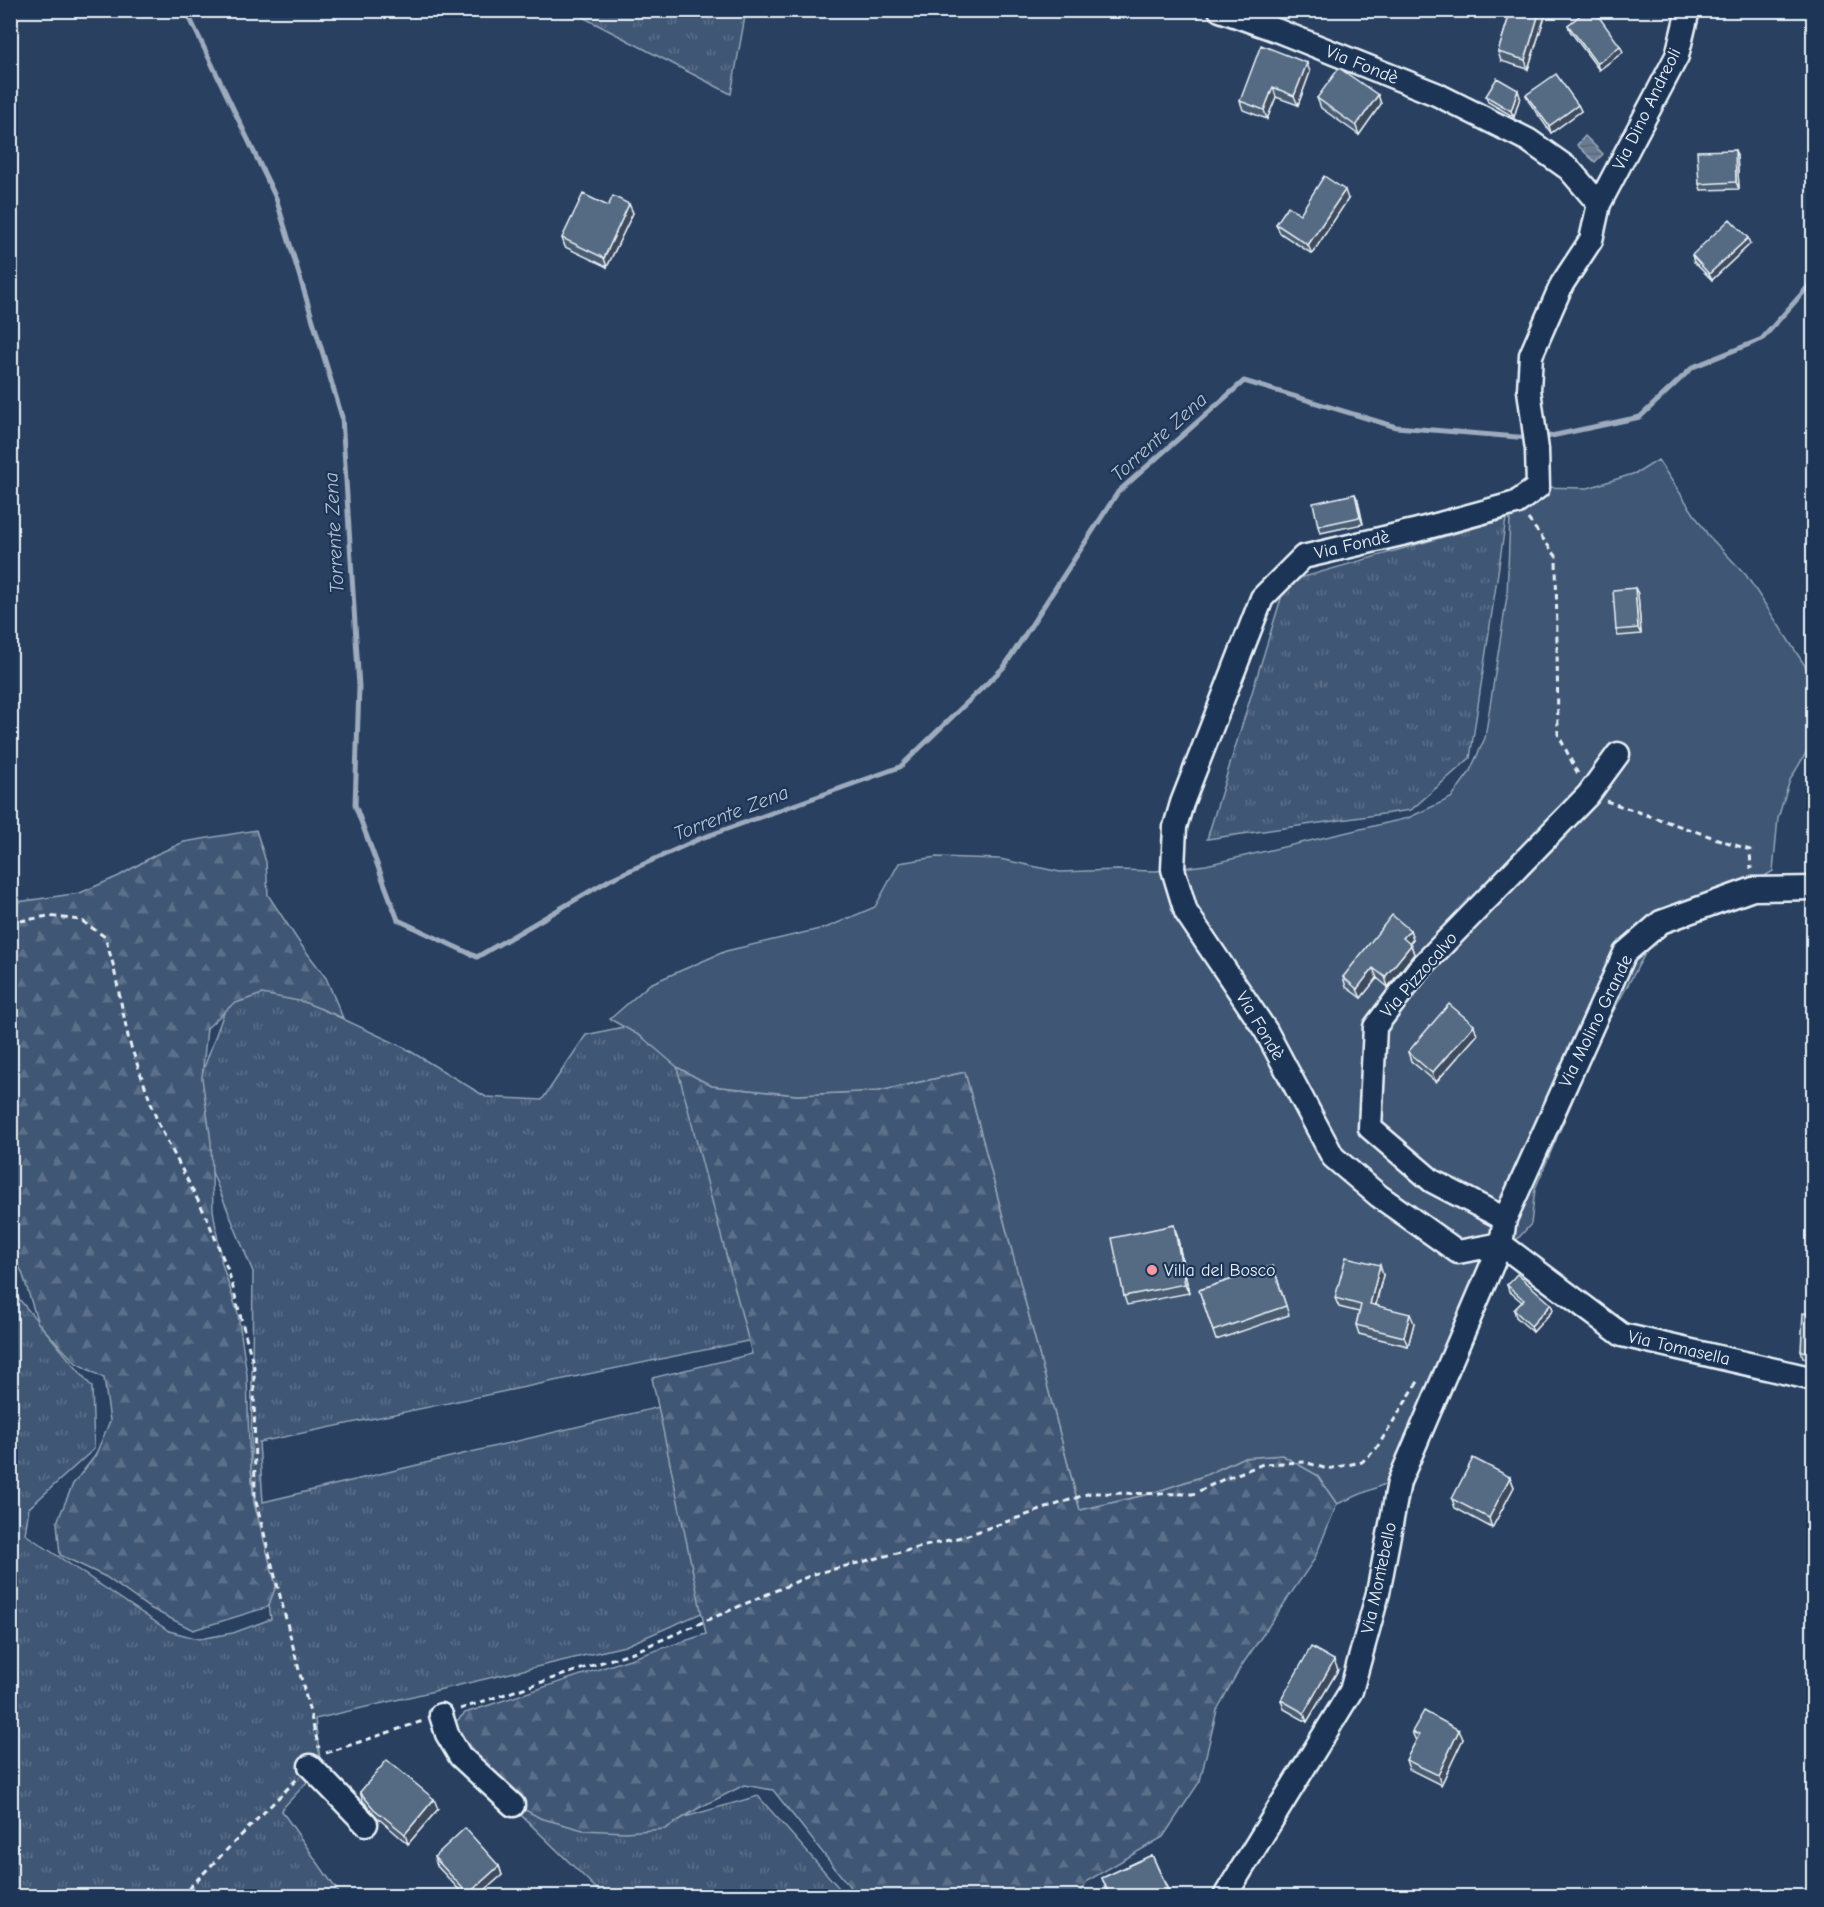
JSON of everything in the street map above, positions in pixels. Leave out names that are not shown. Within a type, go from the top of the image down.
[{"type":"street","name":"Via Fondè","points":[[1220,10],[1436,94],[1528,140],[1569,169],[1599,204],[1591,240],[1562,284],[1532,355],[1529,390],[1537,450],[1538,487],[1516,503],[1414,531],[1303,557],[1262,598],[1182,803],[1175,827],[1173,869],[1186,912],[1266,1031],[1333,1157],[1379,1196],[1458,1252],[1501,1244]]},
{"type":"street","name":"Via Dino Andreoli","points":[[1599,204],[1677,56],[1688,10]]},
{"type":"street","name":"Via Pizzocalvo","points":[[1505,1219],[1432,1181],[1370,1128],[1375,1027],[1418,970],[1588,795],[1618,754]]},
{"type":"street","name":"Via Molino Grande","points":[[1501,1244],[1505,1219],[1625,953],[1661,922],[1753,889],[1814,888]]},
{"type":"street","name":"Via Montebello","points":[[1225,1896],[1351,1691],[1378,1593],[1399,1482],[1501,1244]]},
{"type":"street","name":"Via Tomasella","points":[[1501,1244],[1622,1335],[1814,1379]]},
{"type":"street","points":[[441,1715],[447,1734],[460,1756],[513,1805]]},
{"type":"street","points":[[310,1766],[366,1824]]},
{"type":"path","points":[[1516,503],[1556,556],[1558,734],[1588,795],[1750,850],[1753,889]]},
{"type":"path","points":[[10,923],[48,916],[81,920],[105,937],[129,1041],[158,1123],[207,1218],[229,1273],[252,1357],[255,1498],[321,1755],[636,1651],[814,1574],[965,1536],[1090,1493],[1193,1494],[1263,1464],[1305,1462],[1327,1468],[1362,1462],[1376,1449],[1419,1380],[1450,1365]]},
{"type":"path","points":[[181,1896],[310,1766]]},
{"type":"green space","points":[[571,11],[746,11],[731,94]]},
{"type":"green space","points":[[1658,460],[1708,535],[1746,575],[1813,678],[1813,741],[1790,780],[1778,818],[1773,871],[1722,902],[1679,919],[1653,939],[1601,1034],[1535,1189],[1531,1224],[1487,1273],[1409,1474],[1337,1504],[1317,1475],[1282,1455],[1242,1458],[1206,1475],[1149,1494],[1080,1510],[965,1072],[879,1091],[797,1095],[712,1086],[677,1067],[642,1037],[610,1019],[650,984],[726,951],[828,927],[875,907],[899,863],[936,857],[1000,859],[1060,872],[1156,871],[1206,865],[1408,818],[1451,798],[1469,773],[1485,738],[1507,596],[1511,490],[1531,487],[1588,488],[1639,472]]},
{"type":"green space","points":[[1506,519],[1470,758],[1411,810],[1207,839],[1286,582]]},
{"type":"green space","points":[[256,830],[266,862],[268,895],[326,978],[343,1018],[304,1002],[262,994],[233,1004],[207,1028],[202,1078],[211,1142],[213,1210],[222,1264],[238,1314],[247,1375],[254,1503],[276,1586],[268,1607],[193,1630],[148,1607],[106,1577],[60,1555],[57,1522],[73,1484],[95,1456],[110,1421],[104,1378],[76,1363],[38,1323],[22,1272],[11,1252],[11,903],[80,893],[119,876],[155,855],[184,842]]},
{"type":"green space","points":[[243,972],[405,1048],[486,1097],[542,1100],[586,1035],[641,1023],[1033,1282],[259,1442],[263,1502],[1026,1319],[808,1567],[625,1646],[315,1719],[321,1767],[281,1810],[341,1896],[11,1896],[10,1288],[92,1387],[94,1449],[29,1508],[25,1534],[169,1631],[199,1639],[233,1633],[271,1619],[251,1468],[253,1272],[207,1160],[193,1098],[234,985]]},
{"type":"green space","points":[[677,1067],[712,1086],[797,1095],[879,1091],[965,1072],[1080,1510],[1149,1494],[1206,1475],[1242,1458],[1282,1455],[1317,1475],[1337,1504],[1314,1560],[1240,1668],[1217,1710],[1200,1781],[1163,1837],[1087,1881],[1079,1896],[857,1896],[773,1790],[744,1785],[697,1809],[665,1829],[625,1832],[583,1830],[540,1818],[505,1799],[440,1737],[465,1713],[706,1634],[652,1378],[752,1354]]},
{"type":"green space","points":[[488,1783],[650,1827],[758,1796],[846,1896],[604,1896]]},
{"type":"shaded area","points":[[1585,136],[1603,154],[1595,162],[1577,145]]},
{"type":"building","points":[[1511,10],[1540,10],[1525,60],[1498,52]]},
{"type":"building","points":[[1587,10],[1594,10],[1620,46],[1597,64],[1568,25]]},
{"type":"building","points":[[1261,45],[1307,63],[1294,96],[1273,87],[1264,110],[1240,101]]},
{"type":"building","points":[[1339,68],[1378,95],[1356,126],[1317,98]]},
{"type":"building","points":[[1556,74],[1578,105],[1549,126],[1526,95]]},
{"type":"building","points":[[1497,78],[1518,90],[1511,111],[1486,96]]},
{"type":"building","points":[[1735,150],[1736,182],[1699,184],[1697,151]]},
{"type":"building","points":[[1324,176],[1345,190],[1308,245],[1276,224],[1288,206],[1300,214]]},
{"type":"building","points":[[583,194],[608,206],[613,196],[629,204],[604,258],[562,238]]},
{"type":"building","points":[[1730,219],[1748,238],[1709,274],[1692,255]]},
{"type":"building","points":[[1355,494],[1360,517],[1318,526],[1313,503]]},
{"type":"building","points":[[1635,588],[1638,628],[1616,630],[1613,590]]},
{"type":"building","points":[[1392,915],[1410,930],[1403,938],[1411,945],[1385,977],[1373,968],[1357,989],[1343,977]]},
{"type":"building","points":[[1449,1004],[1474,1025],[1432,1073],[1408,1052]]},
{"type":"building","name":"Villa del Bosco","points":[[1174,1225],[1185,1284],[1124,1296],[1112,1238]]},
{"type":"building","points":[[1346,1257],[1380,1265],[1370,1304],[1410,1314],[1404,1337],[1356,1325],[1361,1305],[1335,1298]]},
{"type":"building","points":[[1273,1266],[1286,1306],[1213,1331],[1199,1290]]},
{"type":"building","points":[[1517,1274],[1551,1304],[1531,1326],[1514,1310],[1524,1300],[1507,1285]]},
{"type":"building","points":[[1803,1313],[1814,1314],[1814,1352],[1801,1351]]},
{"type":"building","points":[[1473,1458],[1510,1477],[1489,1518],[1452,1499]]},
{"type":"building","points":[[1311,1647],[1334,1660],[1304,1713],[1281,1700]]},
{"type":"building","points":[[1424,1711],[1459,1730],[1438,1775],[1406,1760],[1419,1735],[1412,1732]]},
{"type":"building","points":[[387,1760],[434,1799],[405,1834],[374,1809],[360,1792]]},
{"type":"building","points":[[465,1828],[499,1866],[468,1894],[434,1857]]},
{"type":"building","points":[[1152,1855],[1169,1893],[1161,1896],[1110,1896],[1102,1878]]},
{"type":"waterway","name":"Torrente Zena","points":[[186,10],[276,198],[342,417],[359,687],[355,805],[398,920],[477,957],[611,879],[699,839],[900,767],[1004,667],[1118,492],[1244,381],[1396,427],[1529,438]]},
{"type":"waterway","name":"Torrente Zena","points":[[1542,438],[1640,417],[1693,367],[1762,339],[1814,280]]},
{"type":"place","name":"Villa del Bosco","points":[[1152,1270]]}]
